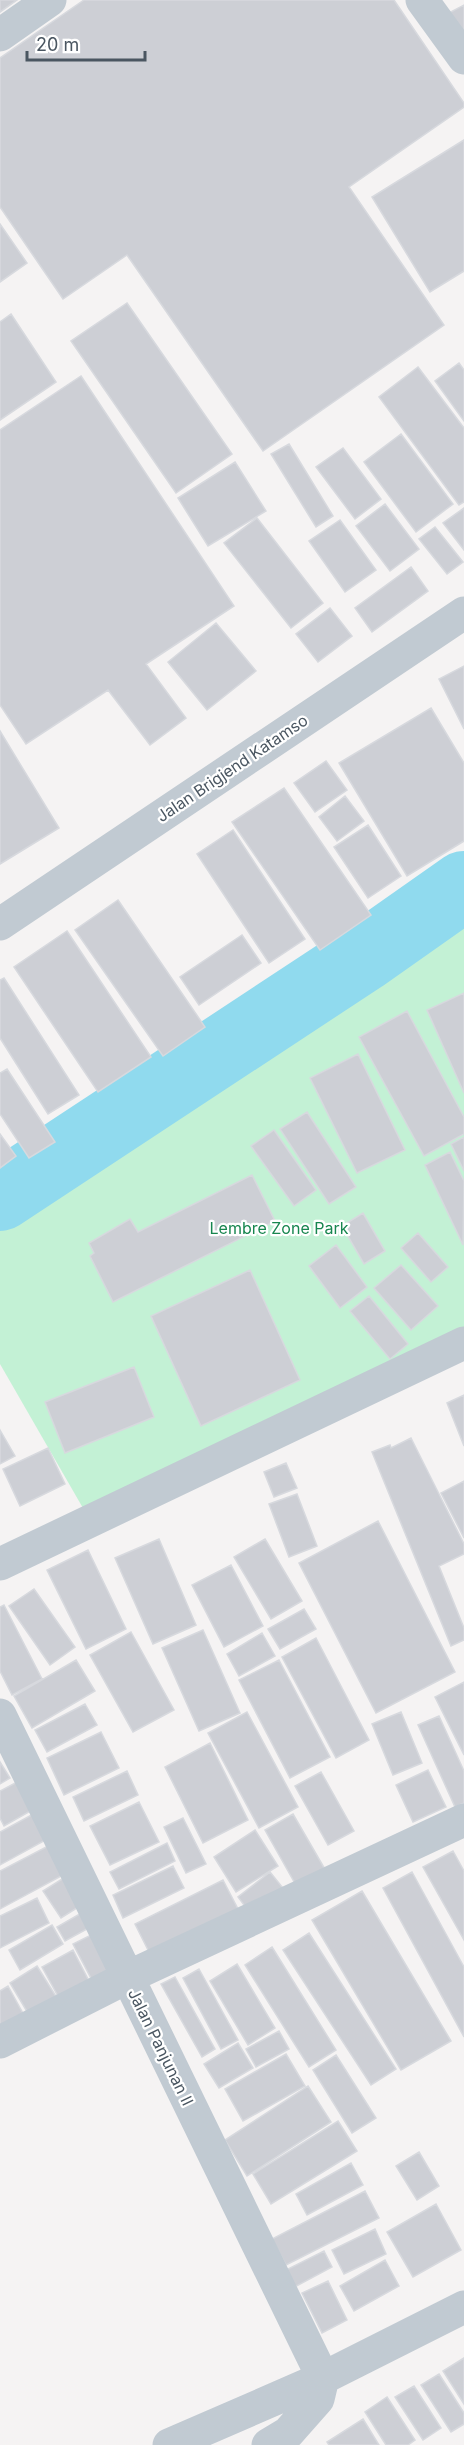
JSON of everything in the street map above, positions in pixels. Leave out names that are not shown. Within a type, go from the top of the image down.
[{"type":"street","points":[[0,35],[50,0]]},
{"type":"street","points":[[422,0],[464,58]]},
{"type":"street","name":"Jalan Brigjend Katamso","points":[[0,924],[464,613]]},
{"type":"street","points":[[0,1564],[464,1343]]},
{"type":"street","name":"Jalan Panjunan II","points":[[0,1715],[323,2378]]},
{"type":"street","points":[[0,2042],[128,1977],[464,1820]]},
{"type":"street","points":[[169,2445],[323,2378],[464,2307]]},
{"type":"street","points":[[268,2445],[288,2433],[318,2399],[323,2378]]},
{"type":"green space","name":"Lembre Zone Park","points":[[464,882],[464,1342],[91,1522],[0,1364],[0,1195]]},
{"type":"building","points":[[0,0],[17,0],[0,12]]},
{"type":"building","points":[[84,0],[394,0],[464,103],[464,107],[349,187],[444,325],[263,451],[127,255],[63,299],[0,207],[0,58]]},
{"type":"building","points":[[464,5],[464,41],[445,15]]},
{"type":"building","points":[[464,140],[464,271],[430,292],[372,197]]},
{"type":"building","points":[[0,224],[27,263],[0,282]]},
{"type":"building","points":[[127,303],[232,454],[176,493],[71,341]]},
{"type":"building","points":[[11,314],[56,382],[0,420],[0,322]]},
{"type":"building","points":[[459,363],[464,370],[464,421],[435,381]]},
{"type":"building","points":[[418,367],[464,428],[464,502],[459,505],[379,397]]},
{"type":"building","points":[[81,376],[234,606],[146,664],[186,718],[150,745],[108,690],[26,744],[0,705],[0,430]]},
{"type":"building","points":[[401,434],[453,504],[416,532],[364,462]]},
{"type":"building","points":[[289,444],[333,516],[316,527],[271,454]]},
{"type":"building","points":[[343,448],[381,499],[355,519],[316,467]]},
{"type":"building","points":[[235,462],[266,511],[208,546],[178,498]]},
{"type":"building","points":[[385,504],[419,549],[390,571],[356,526]]},
{"type":"building","points":[[464,508],[464,550],[443,523]]},
{"type":"building","points":[[257,518],[323,603],[291,628],[224,543]]},
{"type":"building","points":[[340,520],[376,570],[345,592],[309,541]]},
{"type":"building","points":[[435,527],[463,562],[447,574],[419,539]]},
{"type":"building","points":[[411,567],[428,591],[372,632],[355,608]]},
{"type":"building","points":[[330,608],[352,636],[318,662],[296,634]]},
{"type":"building","points":[[216,623],[256,671],[207,710],[168,662]]},
{"type":"building","points":[[464,666],[464,729],[439,679]]},
{"type":"building","points":[[431,708],[464,763],[464,841],[407,876],[339,763]]},
{"type":"building","points":[[0,731],[59,828],[0,864]]},
{"type":"building","points":[[326,761],[347,790],[315,812],[294,783]]},
{"type":"building","points":[[284,788],[371,915],[320,950],[232,822]]},
{"type":"building","points":[[345,796],[364,821],[337,841],[319,817]]},
{"type":"building","points":[[368,825],[401,876],[368,898],[334,847]]},
{"type":"building","points":[[233,830],[305,939],[269,963],[197,854]]},
{"type":"building","points":[[118,900],[205,1027],[163,1056],[75,930]]},
{"type":"building","points":[[67,931],[151,1057],[98,1092],[14,967]]},
{"type":"building","points":[[242,935],[261,963],[199,1005],[180,977]]},
{"type":"building","points":[[4,978],[79,1095],[48,1114],[0,1038],[0,980]]},
{"type":"building","points":[[464,993],[464,1093],[427,1010]]},
{"type":"building","points":[[407,1011],[464,1117],[464,1134],[424,1156],[359,1037]]},
{"type":"building","points":[[358,1054],[405,1150],[357,1173],[310,1078]]},
{"type":"building","points":[[7,1069],[55,1142],[29,1158],[0,1114],[0,1073]]},
{"type":"building","points":[[307,1112],[356,1187],[329,1204],[280,1129]]},
{"type":"building","points":[[274,1130],[316,1190],[294,1206],[251,1146]]},
{"type":"building","points":[[0,1134],[16,1156],[0,1168]]},
{"type":"building","points":[[464,1137],[464,1171],[451,1144]]},
{"type":"building","points":[[450,1152],[464,1181],[463,1245],[425,1165]]},
{"type":"building","points":[[252,1175],[275,1221],[113,1302],[90,1256],[94,1253],[89,1243],[130,1219],[138,1232]]},
{"type":"building","points":[[363,1213],[385,1251],[364,1264],[342,1226]]},
{"type":"building","points":[[418,1233],[448,1267],[431,1282],[401,1248]]},
{"type":"building","points":[[336,1245],[367,1287],[340,1308],[309,1266]]},
{"type":"building","points":[[401,1265],[438,1306],[411,1330],[374,1288]]},
{"type":"building","points":[[250,1270],[300,1380],[201,1426],[151,1316]]},
{"type":"building","points":[[369,1296],[408,1344],[390,1359],[350,1311]]},
{"type":"building","points":[[134,1367],[154,1417],[65,1453],[45,1402]]},
{"type":"building","points":[[464,1395],[464,1446],[447,1403]]},
{"type":"building","points":[[0,1430],[15,1456],[0,1464]]},
{"type":"building","points":[[411,1438],[464,1544],[464,1554],[439,1566],[464,1628],[464,1640],[451,1646],[372,1452],[390,1445],[391,1448]]},
{"type":"building","points":[[48,1448],[65,1484],[20,1506],[3,1469]]},
{"type":"building","points":[[286,1463],[297,1488],[274,1497],[264,1472]]},
{"type":"building","points":[[464,1481],[464,1538],[441,1493]]},
{"type":"building","points":[[297,1494],[317,1546],[289,1557],[269,1504]]},
{"type":"building","points":[[378,1521],[455,1672],[376,1713],[299,1563]]},
{"type":"building","points":[[159,1539],[196,1625],[153,1644],[115,1558]]},
{"type":"building","points":[[265,1539],[302,1601],[271,1619],[234,1557]]},
{"type":"building","points":[[88,1550],[126,1629],[86,1649],[47,1570]]},
{"type":"building","points":[[231,1565],[263,1626],[224,1647],[192,1585]]},
{"type":"building","points":[[34,1589],[75,1647],[50,1665],[9,1606]]},
{"type":"building","points":[[4,1605],[42,1679],[12,1695],[0,1671],[0,1607]]},
{"type":"building","points":[[304,1609],[316,1629],[280,1649],[268,1629]]},
{"type":"building","points":[[203,1630],[240,1713],[199,1731],[162,1648]]},
{"type":"building","points":[[131,1632],[174,1710],[133,1732],[90,1655]]},
{"type":"building","points":[[262,1633],[275,1656],[239,1676],[227,1654]]},
{"type":"building","points":[[316,1638],[369,1740],[336,1758],[282,1657]]},
{"type":"building","points":[[76,1660],[95,1691],[32,1728],[14,1696]]},
{"type":"building","points":[[279,1660],[330,1757],[290,1778],[239,1680]]},
{"type":"building","points":[[464,1682],[464,1755],[435,1697]]},
{"type":"building","points":[[85,1704],[97,1725],[47,1752],[35,1730]]},
{"type":"building","points":[[247,1712],[298,1807],[259,1828],[208,1733]]},
{"type":"building","points":[[401,1712],[422,1763],[393,1775],[372,1724]]},
{"type":"building","points":[[439,1716],[464,1771],[464,1803],[455,1807],[418,1725]]},
{"type":"building","points":[[101,1732],[119,1768],[64,1795],[47,1758]]},
{"type":"building","points":[[210,1743],[248,1820],[203,1843],[165,1767]]},
{"type":"building","points":[[0,1762],[10,1778],[0,1784]]},
{"type":"building","points":[[428,1770],[446,1807],[413,1822],[396,1785]]},
{"type":"building","points":[[127,1771],[138,1795],[84,1821],[73,1797]]},
{"type":"building","points":[[321,1772],[354,1831],[328,1845],[295,1786]]},
{"type":"building","points":[[19,1781],[34,1809],[4,1826],[0,1818],[0,1791]]},
{"type":"building","points":[[139,1802],[159,1842],[110,1865],[90,1826]]},
{"type":"building","points":[[37,1812],[51,1837],[0,1865],[0,1832]]},
{"type":"building","points":[[293,1814],[326,1871],[297,1887],[265,1830]]},
{"type":"building","points":[[183,1818],[206,1864],[186,1873],[164,1827]]},
{"type":"building","points":[[255,1830],[278,1866],[236,1892],[214,1857]]},
{"type":"building","points":[[167,1843],[175,1861],[119,1889],[110,1872]]},
{"type":"building","points":[[50,1845],[65,1874],[0,1909],[0,1871]]},
{"type":"building","points":[[453,1851],[464,1871],[464,1940],[423,1867]]},
{"type":"building","points":[[173,1866],[184,1888],[123,1918],[113,1895]]},
{"type":"building","points":[[270,1872],[283,1888],[250,1913],[238,1897]]},
{"type":"building","points":[[412,1872],[464,1967],[464,2037],[383,1888]]},
{"type":"building","points":[[70,1874],[88,1901],[61,1918],[43,1891]]},
{"type":"building","points":[[223,1880],[238,1909],[150,1954],[135,1924]]},
{"type":"building","points":[[362,1891],[451,2041],[401,2070],[312,1920]]},
{"type":"building","points":[[37,1898],[49,1923],[0,1948],[0,1916]]},
{"type":"building","points":[[90,1908],[98,1923],[65,1941],[57,1927]]},
{"type":"building","points":[[52,1925],[63,1944],[20,1970],[9,1950]]},
{"type":"building","points":[[103,1929],[123,1969],[94,1984],[73,1944]]},
{"type":"building","points":[[309,1933],[396,2069],[371,2085],[283,1950]]},
{"type":"building","points":[[272,1947],[336,2050],[309,2067],[245,1965]]},
{"type":"building","points":[[73,1950],[89,1981],[59,1998],[42,1967]]},
{"type":"building","points":[[237,1964],[275,2028],[248,2045],[210,1981]]},
{"type":"building","points":[[37,1966],[57,1998],[29,2015],[10,1983]]},
{"type":"building","points":[[199,1969],[238,2040],[221,2049],[183,1978]]},
{"type":"building","points":[[175,1977],[215,2049],[202,2057],[161,1984]]},
{"type":"building","points":[[8,1986],[25,2017],[0,2031],[0,1991]]},
{"type":"building","points":[[279,2031],[289,2049],[256,2067],[246,2049]]},
{"type":"building","points":[[238,2043],[253,2068],[219,2088],[204,2064]]},
{"type":"building","points":[[286,2054],[305,2086],[243,2121],[225,2089]]},
{"type":"building","points":[[336,2055],[376,2118],[352,2133],[313,2070]]},
{"type":"building","points":[[308,2086],[331,2122],[247,2176],[225,2140]]},
{"type":"building","points":[[338,2121],[357,2151],[271,2204],[253,2174]]},
{"type":"building","points":[[419,2152],[439,2186],[417,2200],[396,2166]]},
{"type":"building","points":[[351,2163],[363,2185],[307,2215],[296,2194]]},
{"type":"building","points":[[365,2191],[379,2218],[286,2265],[272,2239]]},
{"type":"building","points":[[436,2204],[461,2250],[413,2277],[387,2232]]},
{"type":"building","points":[[375,2229],[386,2254],[344,2274],[332,2250]]},
{"type":"building","points":[[324,2251],[332,2267],[289,2290],[280,2273]]},
{"type":"building","points":[[385,2260],[399,2286],[354,2311],[340,2286]]},
{"type":"building","points":[[328,2281],[347,2320],[322,2333],[302,2293]]},
{"type":"building","points":[[464,2358],[464,2404],[443,2371]]},
{"type":"building","points":[[439,2374],[464,2413],[464,2424],[451,2432],[421,2385]]},
{"type":"building","points":[[414,2386],[441,2428],[423,2440],[395,2397]]},
{"type":"building","points":[[387,2397],[415,2440],[408,2445],[386,2445],[365,2412]]},
{"type":"building","points":[[363,2419],[379,2445],[329,2445],[327,2442]]},
{"type":"waterway","points":[[0,1196],[363,957],[464,886]]}]
